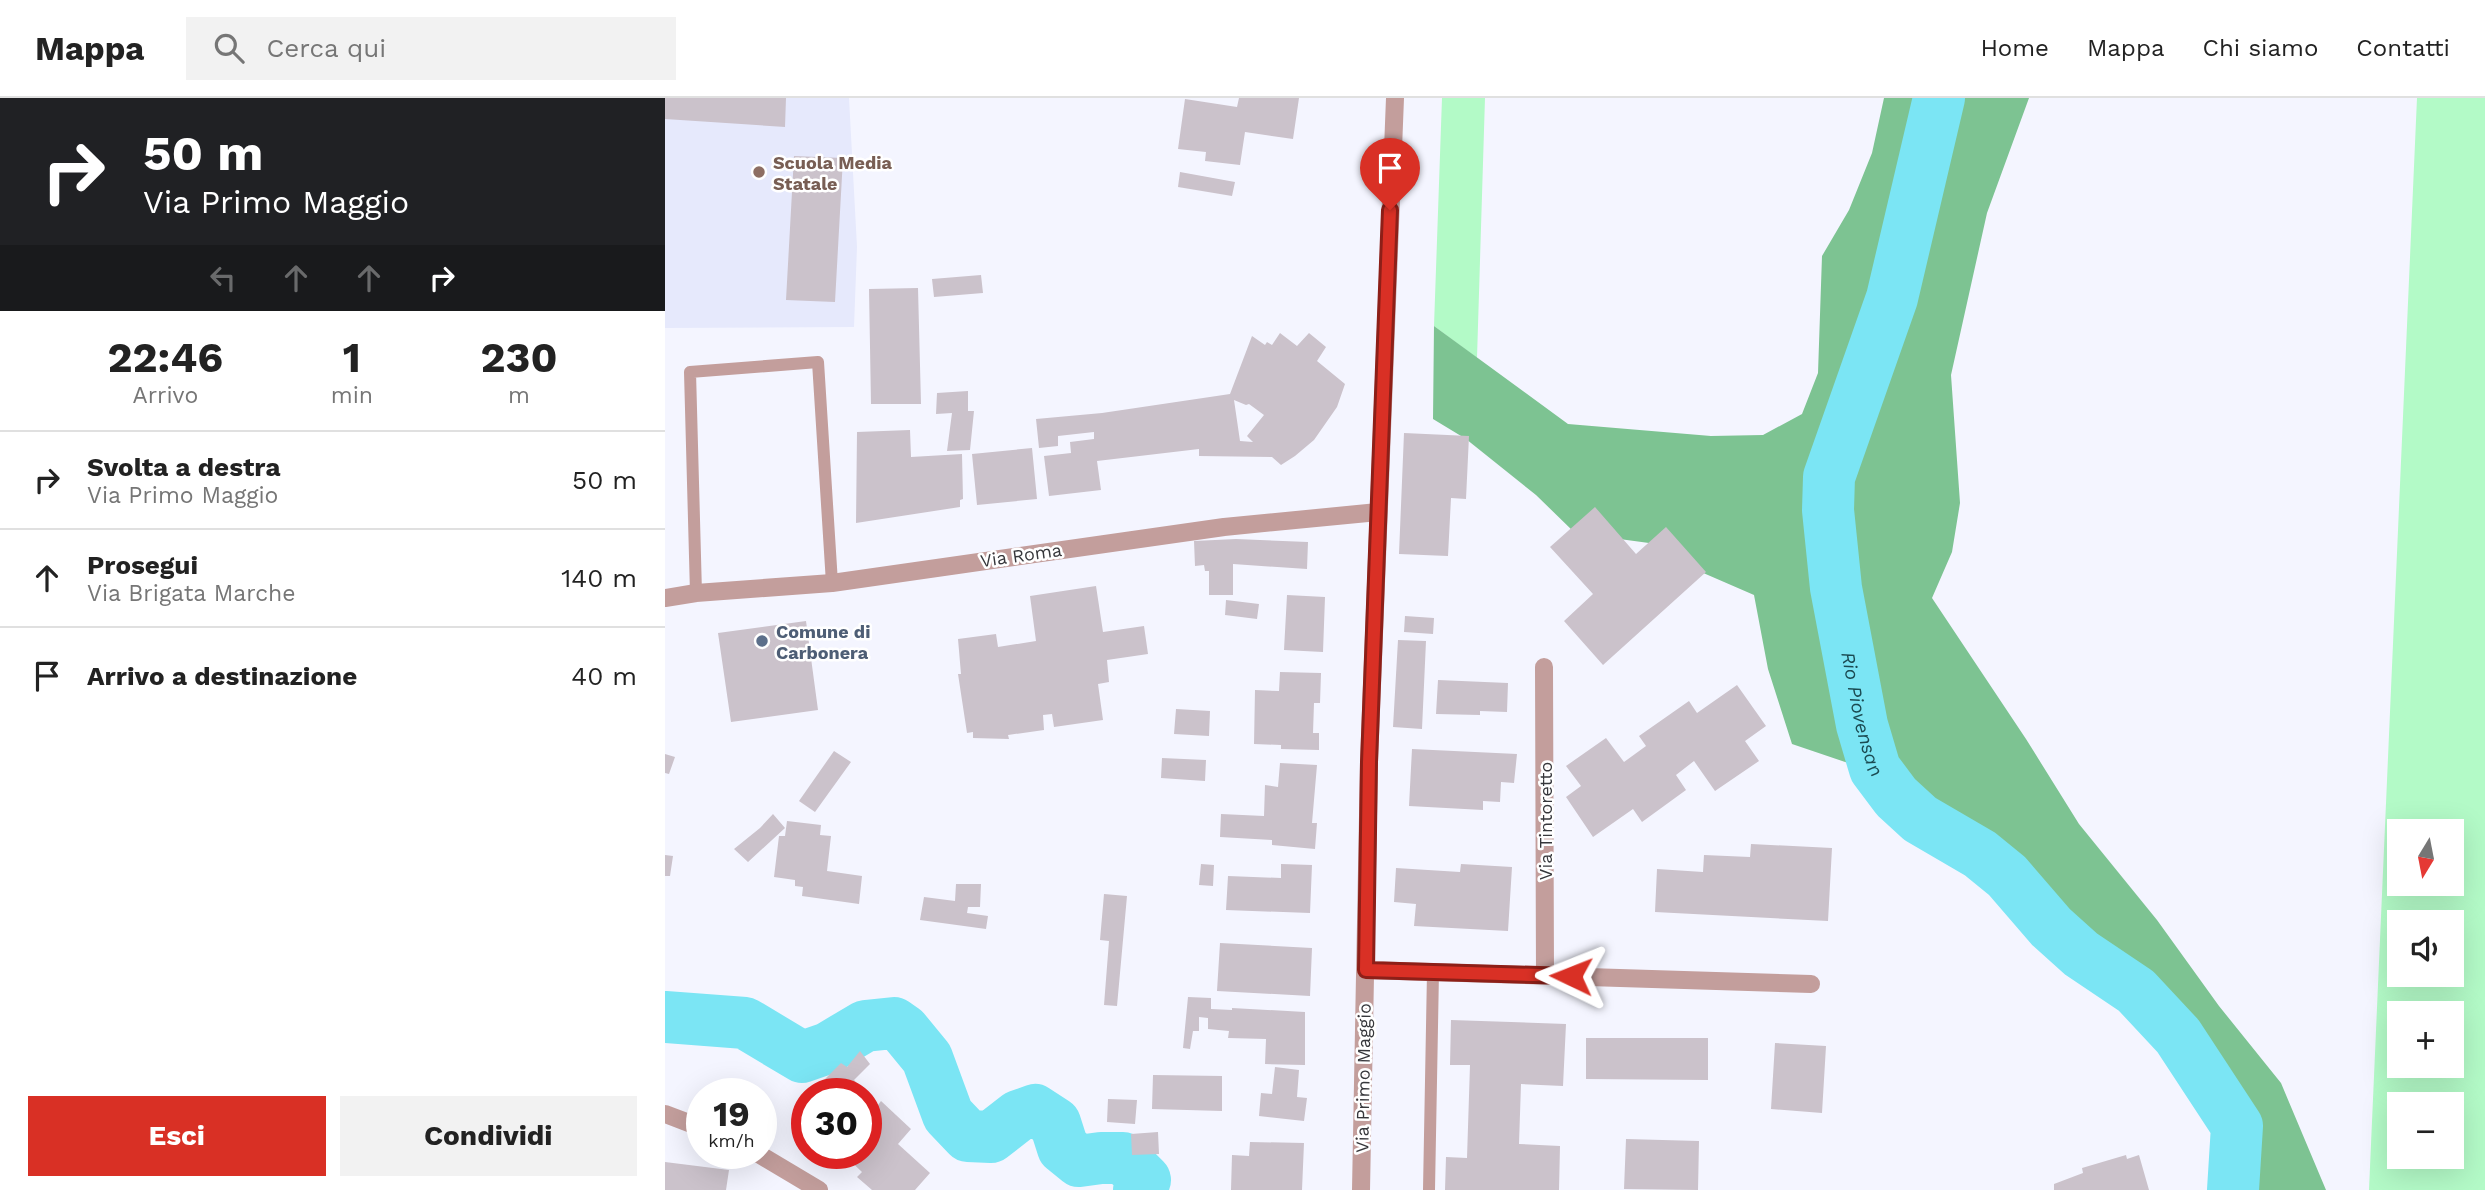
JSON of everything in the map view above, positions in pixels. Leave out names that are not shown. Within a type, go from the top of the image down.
[{"type":"street","name":"Via Primo Maggio","points":[[1361,1190],[1369,762],[1395,98]]},
{"type":"street","name":"Via Roma","points":[[665,598],[696,593],[832,583],[1224,527],[1378,512]]},
{"type":"street","name":"Via Tintoretto","points":[[1544,667],[1545,975]]},
{"type":"street","points":[[1366,970],[1811,984]]},
{"type":"street","points":[[665,1114],[686,1122]]},
{"type":"street","points":[[777,1165],[819,1190]]},
{"type":"lane","points":[[696,593],[690,373],[818,362],[832,583]]},
{"type":"lane","points":[[1429,1190],[1433,972]]},
{"type":"shaded area","name":"Scuola Media Statale","points":[[665,98],[849,98],[857,247],[854,327],[665,328]]},
{"type":"green space","points":[[1442,98],[1485,98],[1477,358],[1434,326]]},
{"type":"green space","points":[[1884,98],[2029,98],[1987,213],[1951,375],[1960,503],[1952,552],[1932,598],[2079,824],[2157,920],[2219,1006],[2281,1083],[2326,1190],[2209,1190],[2217,1131],[2176,1066],[2139,1021],[2118,1002],[2063,966],[1978,878],[1960,864],[1904,832],[1888,819],[1873,805],[1851,764],[1792,744],[1768,669],[1754,595],[1701,572],[1649,543],[1575,533],[1536,495],[1466,439],[1433,419],[1434,326],[1568,424],[1711,436],[1763,435],[1802,414],[1818,373],[1822,256],[1849,210],[1872,153]]},
{"type":"green space","points":[[2417,98],[2485,98],[2485,1190],[2369,1190]]},
{"type":"building","points":[[665,98],[786,98],[785,127],[665,119]]},
{"type":"building","points":[[1239,98],[1299,98],[1293,139],[1245,132],[1240,165],[1205,161],[1206,152],[1178,149],[1185,99],[1237,107]]},
{"type":"building","points":[[794,156],[843,158],[835,302],[786,300]]},
{"type":"building","points":[[1180,172],[1235,182],[1232,196],[1178,187]]},
{"type":"building","points":[[981,275],[983,293],[934,297],[932,279]]},
{"type":"building","points":[[918,288],[921,404],[871,404],[869,289]]},
{"type":"building","points":[[1280,333],[1297,346],[1309,333],[1326,347],[1317,361],[1345,384],[1337,407],[1314,440],[1295,456],[1281,465],[1272,457],[1199,456],[1199,449],[1097,461],[1101,490],[1049,496],[1044,456],[1071,453],[1070,442],[1094,439],[1094,432],[1058,436],[1058,446],[1039,448],[1036,419],[1102,413],[1230,394],[1252,336],[1265,345],[1267,342],[1272,345]],"holes":[[[1234,400],[1249,404],[1264,415],[1247,436],[1253,442],[1240,441]]]},
{"type":"building","points":[[968,391],[968,411],[974,411],[970,450],[947,451],[952,413],[936,414],[937,393]]},
{"type":"building","points":[[910,430],[911,457],[962,454],[963,499],[960,500],[960,507],[856,523],[857,432]]},
{"type":"building","points":[[1404,433],[1469,436],[1466,499],[1451,498],[1448,556],[1399,554]]},
{"type":"building","points":[[1032,448],[1037,499],[977,505],[972,454]]},
{"type":"building","points":[[1595,507],[1636,554],[1666,527],[1706,572],[1603,665],[1564,621],[1593,594],[1550,547]]},
{"type":"building","points":[[1236,539],[1308,542],[1307,569],[1233,564],[1233,595],[1209,595],[1209,571],[1205,571],[1204,565],[1195,566],[1194,541]]},
{"type":"building","points":[[1096,586],[1103,632],[1144,626],[1148,654],[1107,660],[1109,682],[1098,684],[1103,720],[1054,727],[1052,714],[1043,715],[1044,730],[1008,735],[1009,739],[973,738],[973,732],[967,733],[958,674],[961,674],[958,639],[996,634],[998,647],[1036,641],[1030,596]]},
{"type":"building","points":[[1287,595],[1325,597],[1323,652],[1284,650]]},
{"type":"building","points":[[1226,600],[1259,604],[1257,619],[1225,615]]},
{"type":"building","points":[[1405,616],[1434,618],[1433,634],[1404,632]]},
{"type":"building","points":[[806,621],[818,710],[731,722],[718,633]]},
{"type":"building","points":[[1398,640],[1426,641],[1422,729],[1393,727]]},
{"type":"building","points":[[1280,672],[1321,673],[1320,703],[1314,703],[1313,733],[1319,733],[1319,750],[1281,749],[1281,745],[1254,744],[1255,690],[1279,691]]},
{"type":"building","points":[[1438,680],[1508,683],[1507,712],[1480,711],[1480,715],[1436,714]]},
{"type":"building","points":[[1737,685],[1766,726],[1745,741],[1759,761],[1715,791],[1694,761],[1676,775],[1686,790],[1642,822],[1633,809],[1593,837],[1566,797],[1581,786],[1566,766],[1606,738],[1624,762],[1646,746],[1639,736],[1689,701],[1697,713]]},
{"type":"building","points":[[1176,709],[1210,711],[1209,736],[1174,734]]},
{"type":"building","points":[[1412,749],[1517,754],[1514,783],[1501,782],[1500,802],[1483,801],[1483,810],[1409,806]]},
{"type":"building","points":[[834,751],[851,762],[815,812],[799,801]]},
{"type":"building","points":[[665,754],[675,757],[669,774],[665,773]]},
{"type":"building","points":[[1162,758],[1206,760],[1205,781],[1161,778]]},
{"type":"building","points":[[1280,763],[1317,765],[1312,823],[1317,823],[1315,849],[1272,845],[1272,840],[1220,837],[1221,814],[1264,816],[1265,785],[1278,787]]},
{"type":"building","points":[[773,814],[785,828],[748,862],[734,849]]},
{"type":"building","points":[[787,821],[821,825],[820,835],[831,836],[827,871],[862,876],[859,904],[802,896],[803,887],[795,886],[795,880],[774,877],[779,836],[785,836]]},
{"type":"building","points":[[1751,844],[1832,848],[1828,921],[1655,912],[1657,869],[1703,872],[1704,855],[1750,857]]},
{"type":"building","points":[[665,855],[673,856],[670,876],[665,876]]},
{"type":"building","points":[[1201,864],[1214,865],[1213,886],[1199,885]]},
{"type":"building","points":[[1281,864],[1312,865],[1310,913],[1226,910],[1228,876],[1281,878]]},
{"type":"building","points":[[1461,864],[1512,867],[1508,931],[1414,926],[1416,904],[1394,902],[1396,868],[1460,872]]},
{"type":"building","points":[[956,884],[981,884],[980,907],[968,907],[967,913],[988,916],[986,929],[920,920],[924,897],[955,901]]},
{"type":"building","points":[[1104,894],[1127,896],[1117,1006],[1104,1005],[1109,941],[1100,940]]},
{"type":"building","points":[[1220,943],[1312,948],[1310,996],[1217,991]]},
{"type":"building","points":[[1188,997],[1211,998],[1211,1009],[1305,1012],[1305,1065],[1265,1064],[1266,1039],[1228,1038],[1229,1031],[1208,1029],[1208,1018],[1199,1017],[1199,1031],[1193,1031],[1190,1049],[1183,1048]]},
{"type":"building","points":[[1451,1020],[1566,1024],[1563,1086],[1521,1084],[1519,1144],[1560,1146],[1559,1190],[1445,1190],[1446,1157],[1467,1158],[1470,1065],[1450,1065]]},
{"type":"building","points":[[1586,1038],[1708,1038],[1708,1080],[1586,1079]]},
{"type":"building","points":[[1775,1043],[1826,1046],[1822,1113],[1771,1109]]},
{"type":"building","points":[[860,1051],[870,1064],[856,1078],[826,1078],[841,1063],[847,1067]]},
{"type":"building","points":[[1275,1067],[1299,1070],[1297,1097],[1307,1098],[1304,1121],[1259,1116],[1261,1093],[1272,1094]]},
{"type":"building","points":[[1153,1075],[1222,1076],[1222,1111],[1152,1109]]},
{"type":"building","points":[[1108,1099],[1137,1100],[1135,1124],[1107,1122]]},
{"type":"building","points":[[882,1102],[911,1129],[898,1144],[930,1173],[915,1190],[872,1190],[857,1177],[862,1172],[859,1169],[882,1169]]},
{"type":"building","points":[[1158,1132],[1159,1154],[1132,1155],[1131,1134]]},
{"type":"building","points":[[1626,1139],[1699,1141],[1698,1190],[1624,1189]]},
{"type":"building","points":[[1250,1142],[1304,1143],[1302,1190],[1231,1190],[1232,1155],[1249,1156]]},
{"type":"building","points":[[2126,1155],[2127,1159],[2139,1155],[2149,1190],[2054,1190],[2054,1184],[2083,1173],[2082,1168]]},
{"type":"building","points":[[665,1162],[686,1165],[686,1169],[729,1170],[726,1190],[665,1190]]},
{"type":"waterway","name":"Rio Piovensan","points":[[1939,98],[1892,298],[1829,477],[1828,510],[1836,588],[1862,725],[1875,769],[1896,797],[1920,819],[1980,854],[2007,876],[2051,927],[2081,954],[2136,991],[2178,1036],[2237,1126],[2233,1190]]},
{"type":"waterway","points":[[665,1017],[745,1023],[802,1057],[828,1048],[865,1026],[894,1023],[904,1030],[927,1058],[948,1115],[968,1136],[991,1137],[1018,1116],[1035,1110],[1055,1123],[1063,1148],[1079,1161],[1123,1158],[1145,1180],[1139,1190]]},
{"type":"place","name":"Scuola Media Statale","points":[[759,172]]},
{"type":"place","name":"Comune di Carbonera","points":[[762,641]]},
{"type":"route","points":[[1390,210],[1369,762],[1366,970],[1571,976]]}]
